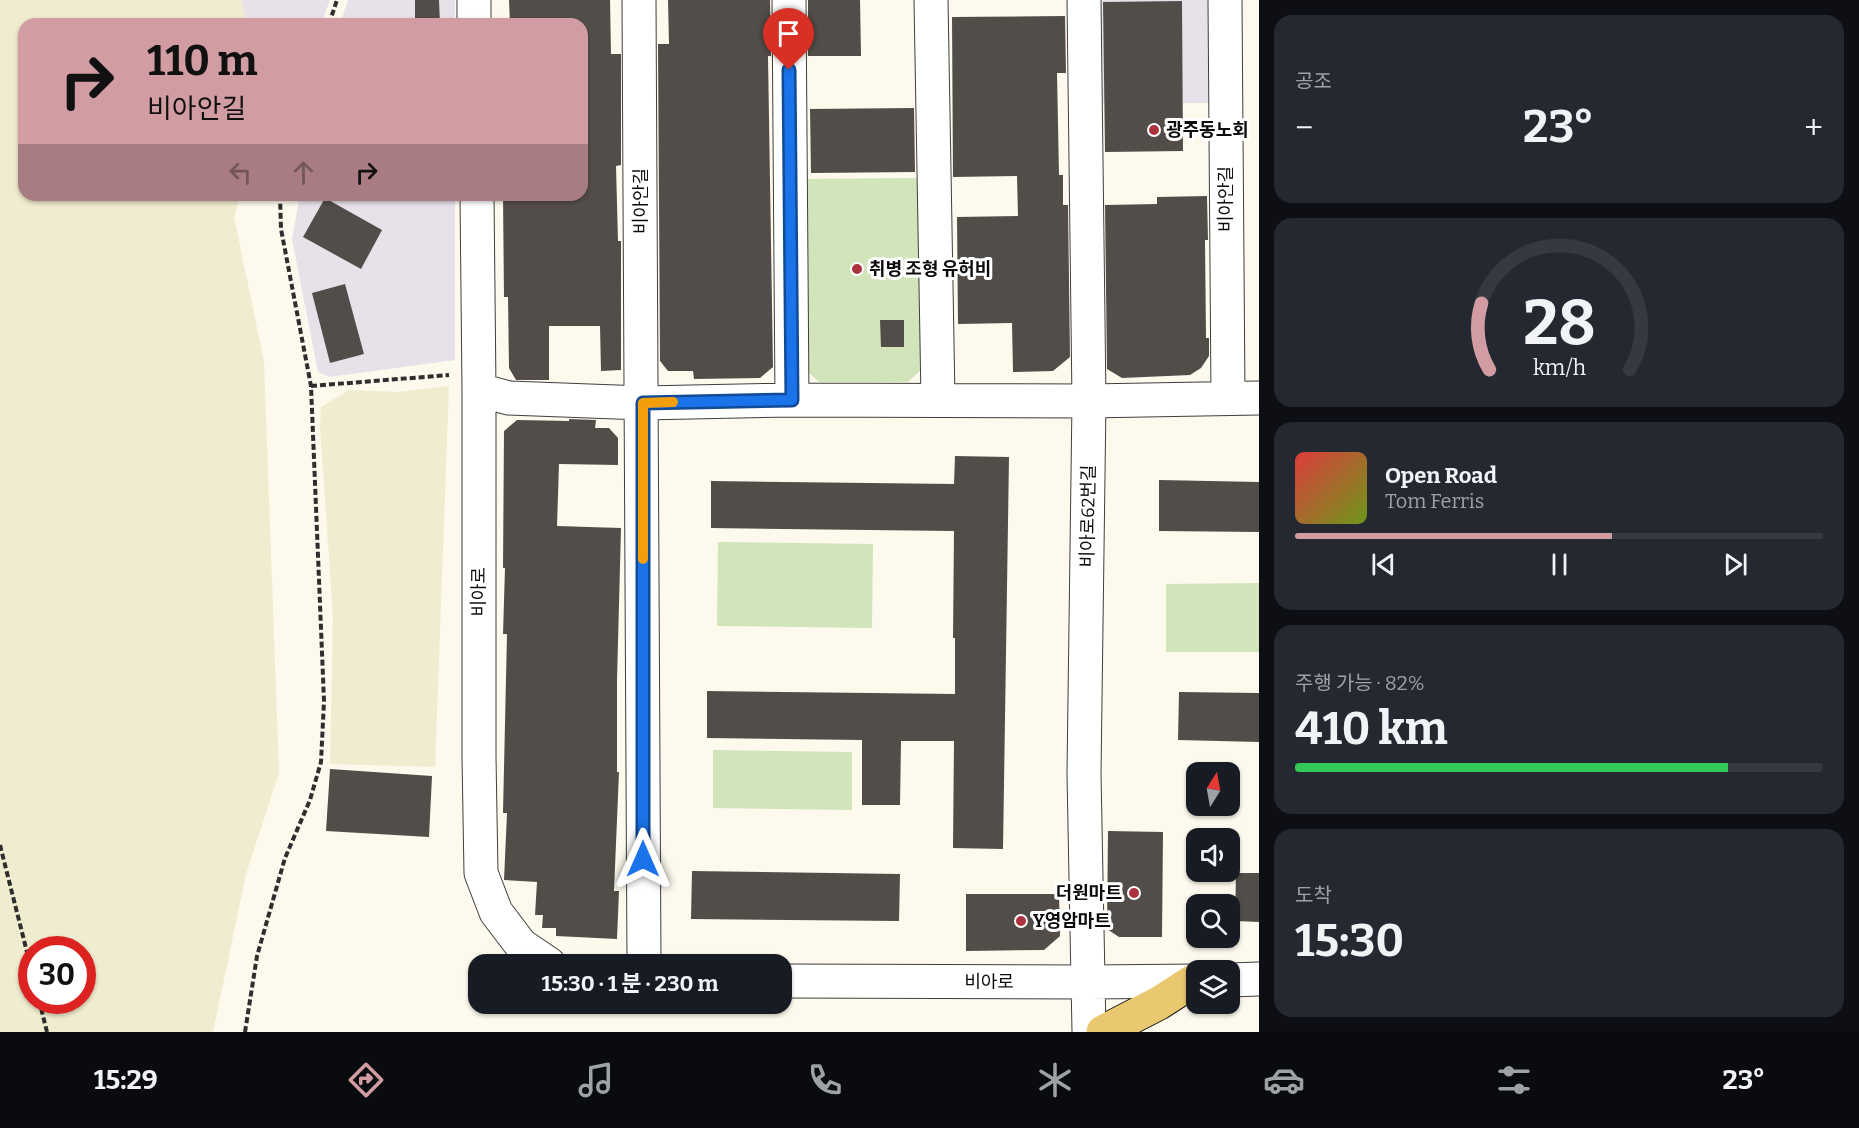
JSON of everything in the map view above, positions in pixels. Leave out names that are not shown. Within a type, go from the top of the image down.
[{"type":"main road","points":[[1103,1032],[1186,986]]},
{"type":"street","points":[[474,0],[474,18]]},
{"type":"street","name":"비아안길","points":[[639,0],[643,403]]},
{"type":"street","points":[[789,0],[792,400]]},
{"type":"street","points":[[931,0],[938,399]]},
{"type":"street","name":"비아로62번길","points":[[1084,0],[1089,401],[1084,774],[1089,1032]]},
{"type":"street","name":"비아안길","points":[[479,390],[509,398],[643,403],[1243,398],[1225,0]]},
{"type":"street","name":"비아로","points":[[477,201],[481,873],[496,912],[521,945],[534,954]]},
{"type":"street","points":[[643,403],[644,954]]},
{"type":"street","points":[[1240,980],[1259,979]]},
{"type":"street","name":"비아로","points":[[792,981],[1186,981]]},
{"type":"path","points":[[331,18],[337,0]]},
{"type":"path","points":[[245,1032],[257,956],[285,858],[310,800],[321,762],[324,701],[311,386],[281,229],[280,201]]},
{"type":"path","points":[[311,386],[452,375],[479,390]]},
{"type":"path","points":[[0,845],[23,936]]},
{"type":"path","points":[[42,1014],[46,1032]]},
{"type":"shaded area","points":[[0,0],[241,0],[246,18],[18,18],[18,201],[239,201],[234,217],[264,362],[279,773],[246,874],[213,1032],[0,1032]]},
{"type":"shaded area","points":[[241,0],[330,0],[323,18],[246,18]]},
{"type":"shaded area","points":[[348,0],[455,0],[455,18],[342,18]]},
{"type":"shaded area","points":[[1092,0],[1215,0],[1215,103],[1093,103]]},
{"type":"shaded area","points":[[299,201],[455,201],[455,360],[329,377],[318,372],[292,239]]},
{"type":"shaded area","points":[[449,386],[435,767],[330,764],[333,616],[320,427],[321,407],[349,390],[398,392]]},
{"type":"green space","points":[[920,178],[925,366],[908,382],[819,382],[803,367],[800,179]]},
{"type":"green space","points":[[718,542],[873,544],[872,628],[717,626]]},
{"type":"green space","points":[[1259,583],[1259,652],[1166,652],[1166,584]]},
{"type":"green space","points":[[713,750],[852,752],[852,810],[713,808]]},
{"type":"building","points":[[415,0],[439,0],[440,18],[415,18]]},
{"type":"building","points":[[509,0],[610,0],[611,54],[621,54],[621,165],[616,166],[618,241],[621,241],[621,370],[601,371],[600,326],[549,326],[549,380],[516,380],[509,368],[508,297],[504,297],[503,201],[588,201],[588,18],[510,18]]},
{"type":"building","points":[[668,0],[770,0],[771,56],[768,56],[773,367],[760,378],[694,379],[693,371],[668,371],[660,361],[658,44],[669,44]]},
{"type":"building","points":[[808,0],[860,0],[861,56],[808,56]]},
{"type":"building","points":[[1182,1],[1183,151],[1105,152],[1103,2]]},
{"type":"building","points":[[1065,16],[1066,73],[1057,73],[1059,175],[1063,175],[1063,205],[1068,205],[1070,357],[1053,371],[1013,372],[1012,323],[958,324],[957,217],[1018,216],[1017,176],[953,177],[952,17]]},
{"type":"building","points":[[914,108],[915,172],[811,173],[810,109]]},
{"type":"building","points":[[1207,196],[1206,338],[1209,338],[1209,356],[1201,368],[1190,375],[1122,378],[1107,369],[1105,205],[1157,204],[1157,197]]},
{"type":"building","points":[[323,201],[330,201],[382,230],[361,269],[303,237]]},
{"type":"building","points":[[345,284],[364,354],[330,363],[312,293]]},
{"type":"building","points":[[880,320],[904,320],[904,347],[881,347]]},
{"type":"building","points":[[569,419],[596,420],[595,428],[609,428],[618,438],[618,465],[559,464],[557,526],[621,528],[617,680],[617,772],[619,772],[614,891],[619,891],[617,939],[556,936],[556,928],[542,928],[543,915],[535,915],[537,882],[504,880],[507,813],[503,813],[507,634],[503,634],[504,431],[517,420],[569,421]]},
{"type":"building","points":[[955,456],[1009,457],[1003,849],[953,848],[954,741],[901,741],[900,805],[862,805],[862,740],[707,738],[707,691],[955,694],[954,531],[711,528],[711,481],[954,484]]},
{"type":"building","points":[[1159,480],[1259,482],[1259,532],[1159,531]]},
{"type":"building","points":[[1179,692],[1259,693],[1259,742],[1178,740]]},
{"type":"building","points":[[330,769],[432,776],[429,837],[326,831]]},
{"type":"building","points":[[1108,831],[1163,832],[1162,937],[1119,937],[1107,929]]},
{"type":"building","points":[[692,871],[900,874],[899,921],[691,919]]},
{"type":"building","points":[[1240,873],[1259,873],[1259,922],[1240,921],[1240,894],[1236,894],[1236,882],[1240,882]]},
{"type":"building","points":[[966,894],[1059,894],[1060,936],[1044,950],[966,951]]},
{"type":"slow traffic","points":[[643,559],[643,403],[673,402]]},
{"type":"place","name":"광주동노회","points":[[1154,130]]},
{"type":"place","name":"취병 조형 유허비","points":[[857,269]]},
{"type":"place","name":"더원마트","points":[[1134,893]]},
{"type":"place","name":"Y영암마트","points":[[1021,921]]},
{"type":"route","points":[[643,859],[643,403],[792,400],[789,70]]}]
